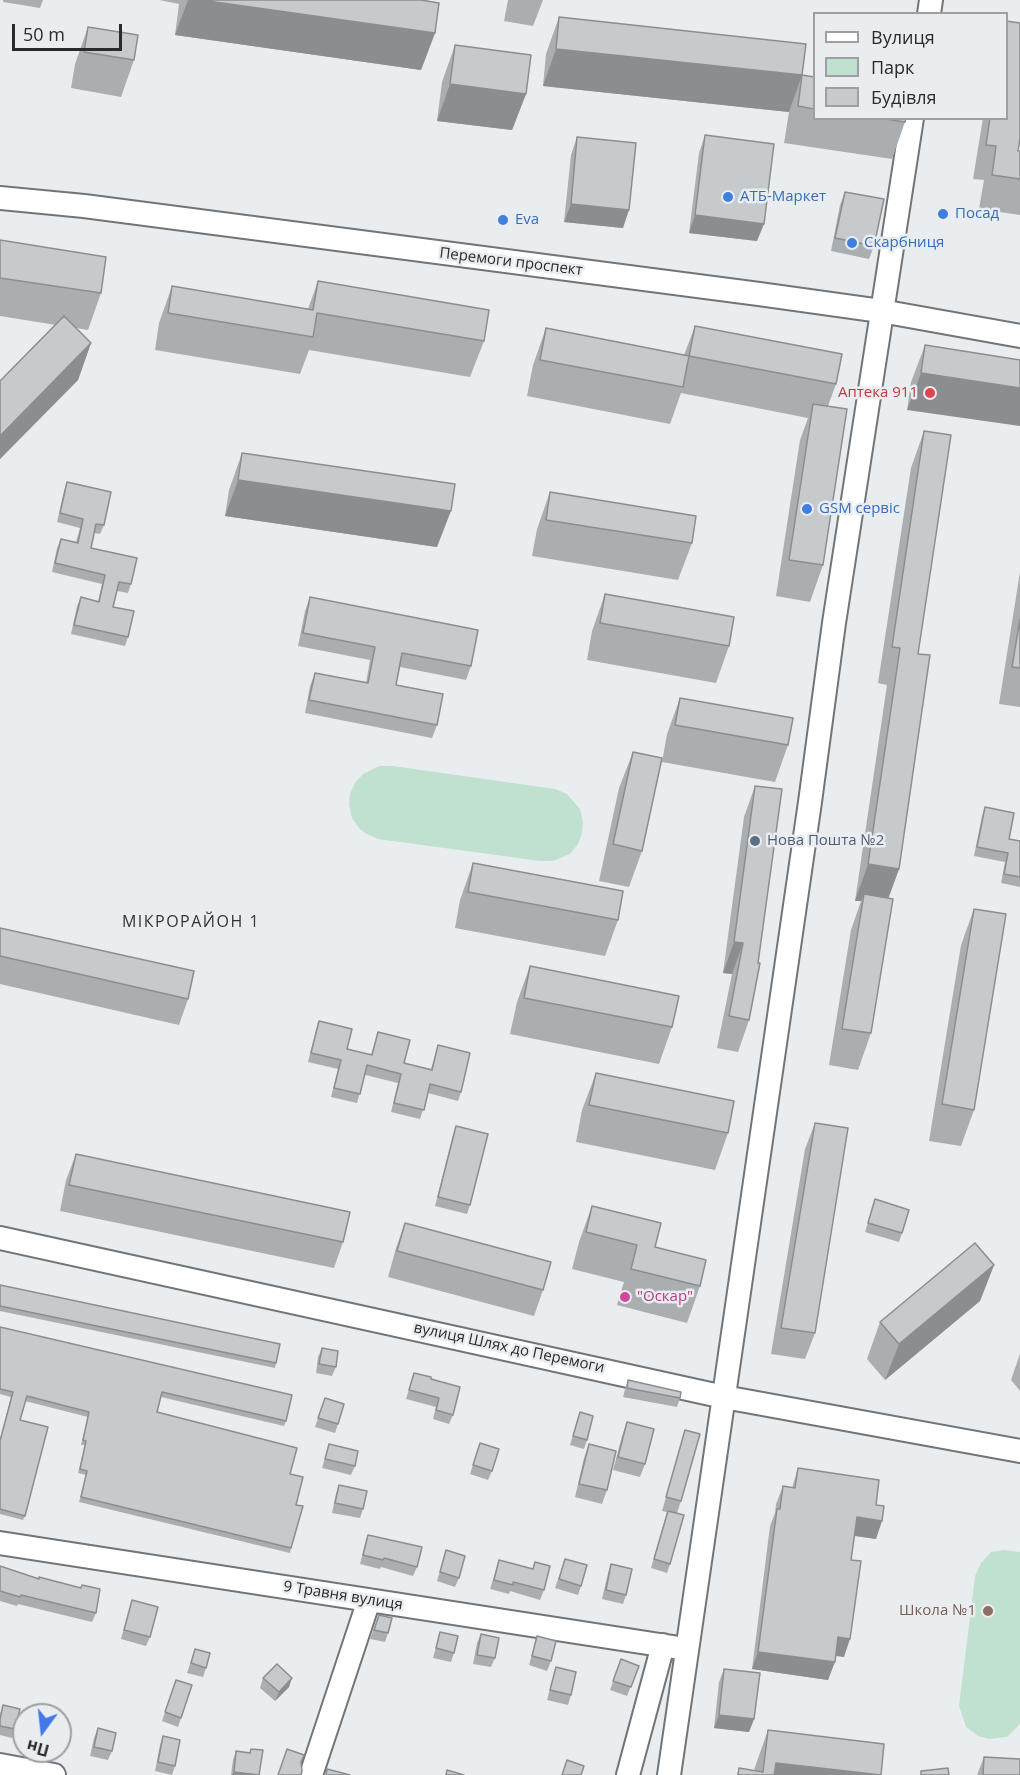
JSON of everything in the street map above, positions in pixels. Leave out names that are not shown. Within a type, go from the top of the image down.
[{"type":"street","points":[[669,1775],[834,623],[912,120]]},
{"type":"street","name":"Перемоги проспект","points":[[0,198],[84,206],[881,311],[1020,336]]},
{"type":"street","name":"вулиця Шлях до Перемоги","points":[[0,1238],[724,1397],[1020,1451]]},
{"type":"street","name":"9 Травня вулиця","points":[[0,1543],[686,1649]]},
{"type":"street","points":[[311,1775],[369,1600]]},
{"type":"street","points":[[628,1775],[663,1645]]},
{"type":"street","points":[[0,1766],[54,1775]]},
{"type":"green space","points":[[379,766],[393,766],[555,789],[567,794],[580,809],[583,822],[582,833],[578,844],[570,854],[553,861],[378,839],[359,828],[352,818],[349,805],[350,794],[355,783],[363,774]]},
{"type":"green space","points":[[1003,1550],[1020,1552],[1020,1724],[1007,1737],[989,1739],[978,1736],[966,1727],[959,1706],[975,1576],[981,1563],[991,1552]]},
{"type":"building","points":[[201,0],[421,0],[439,3],[435,33]]},
{"type":"building","points":[[559,17],[806,44],[802,75],[556,49]]},
{"type":"building","points":[[1008,21],[1020,23],[1018,151],[1020,151],[1020,179],[992,175],[996,146],[986,145],[990,120],[1008,120]]},
{"type":"building","points":[[88,27],[138,35],[134,60],[84,52]]},
{"type":"building","points":[[455,45],[531,55],[526,94],[450,84]]},
{"type":"building","points":[[802,75],[813,77],[813,109],[798,106]]},
{"type":"building","name":"АТБ-Маркет","points":[[705,135],[774,144],[764,224],[695,215]]},
{"type":"building","points":[[577,137],[636,143],[629,210],[571,204]]},
{"type":"building","points":[[845,192],[884,199],[874,246],[835,238]]},
{"type":"building","points":[[0,240],[106,257],[101,293],[0,278]]},
{"type":"building","points":[[318,281],[489,310],[484,341],[317,313],[313,337],[168,313],[172,286],[313,310]]},
{"type":"building","points":[[64,316],[91,343],[0,436],[0,381]]},
{"type":"building","points":[[695,326],[842,354],[836,384],[689,356]]},
{"type":"building","points":[[546,328],[689,356],[683,387],[540,360]]},
{"type":"building","points":[[925,345],[1020,360],[1020,388],[921,373]]},
{"type":"building","points":[[813,404],[847,409],[823,565],[789,560]]},
{"type":"building","points":[[924,431],[951,435],[918,654],[930,655],[899,869],[868,864],[900,648],[892,647]]},
{"type":"building","points":[[242,453],[455,484],[451,511],[238,480]]},
{"type":"building","points":[[67,482],[111,492],[104,525],[96,524],[91,548],[137,558],[131,584],[119,582],[113,607],[134,611],[128,637],[74,625],[81,597],[99,602],[105,575],[55,563],[61,539],[78,543],[83,519],[60,513]]},
{"type":"building","points":[[550,492],[696,516],[692,543],[546,520]]},
{"type":"building","points":[[605,594],[734,617],[729,646],[600,623]]},
{"type":"building","points":[[310,597],[478,630],[471,666],[402,653],[396,685],[443,694],[437,725],[309,700],[315,673],[368,683],[375,647],[303,633]]},
{"type":"building","points":[[1020,619],[1020,668],[1012,667]]},
{"type":"building","points":[[680,698],[793,718],[788,745],[675,725]]},
{"type":"building","points":[[633,752],[662,758],[642,851],[613,844]]},
{"type":"building","points":[[755,786],[782,789],[758,963],[760,963],[749,1020],[729,1016],[743,943],[734,942]]},
{"type":"building","points":[[985,807],[1014,813],[1009,839],[1020,841],[1020,877],[1004,874],[1008,853],[977,847]]},
{"type":"building","points":[[473,863],[623,891],[618,920],[468,892]]},
{"type":"building","points":[[864,894],[893,899],[871,1033],[842,1029]]},
{"type":"building","points":[[974,909],[1006,914],[974,1110],[942,1104]]},
{"type":"building","points":[[0,928],[194,971],[188,999],[0,956]]},
{"type":"building","points":[[530,966],[679,996],[672,1027],[524,998]]},
{"type":"building","points":[[319,1021],[352,1029],[347,1049],[372,1055],[378,1032],[410,1040],[404,1063],[432,1070],[438,1045],[470,1053],[461,1092],[430,1084],[424,1110],[394,1103],[401,1074],[367,1065],[360,1094],[334,1088],[341,1060],[311,1053]]},
{"type":"building","points":[[596,1073],[734,1101],[728,1133],[589,1105]]},
{"type":"building","points":[[815,1123],[848,1128],[815,1333],[781,1328]]},
{"type":"building","points":[[456,1126],[488,1134],[470,1205],[438,1197]]},
{"type":"building","points":[[76,1154],[350,1212],[343,1242],[69,1185]]},
{"type":"building","points":[[875,1199],[909,1210],[902,1233],[868,1223]]},
{"type":"building","points":[[592,1206],[661,1223],[655,1247],[706,1260],[700,1286],[631,1269],[637,1245],[586,1232]]},
{"type":"building","points":[[405,1223],[551,1262],[543,1290],[397,1251]]},
{"type":"building","points":[[975,1243],[994,1265],[899,1344],[880,1322]]},
{"type":"building","points":[[0,1285],[280,1344],[276,1363],[0,1306]]},
{"type":"building","points":[[0,1327],[292,1395],[286,1421],[162,1392],[157,1412],[297,1448],[290,1474],[303,1477],[296,1505],[303,1506],[291,1548],[81,1497],[87,1471],[80,1469],[89,1412],[27,1396],[20,1420],[48,1427],[25,1516],[0,1509],[0,1441],[13,1392],[0,1389]]},
{"type":"building","points":[[322,1348],[338,1351],[336,1367],[319,1364]]},
{"type":"building","points":[[414,1373],[460,1387],[453,1415],[436,1410],[439,1398],[409,1390]]},
{"type":"building","points":[[628,1380],[681,1392],[680,1398],[627,1388]]},
{"type":"building","points":[[325,1398],[344,1404],[338,1424],[318,1418]]},
{"type":"building","points":[[580,1412],[593,1416],[587,1440],[573,1436]]},
{"type":"building","points":[[627,1422],[654,1429],[645,1464],[618,1457]]},
{"type":"building","points":[[685,1430],[700,1434],[681,1501],[666,1497]]},
{"type":"building","points":[[480,1443],[499,1449],[492,1471],[473,1465]]},
{"type":"building","points":[[329,1444],[358,1451],[355,1466],[325,1459]]},
{"type":"building","points":[[589,1444],[616,1451],[607,1490],[579,1484]]},
{"type":"building","points":[[798,1468],[879,1480],[876,1505],[884,1506],[882,1521],[857,1517],[851,1560],[861,1561],[850,1639],[838,1637],[835,1662],[758,1652],[777,1509],[780,1509],[783,1486],[795,1488]]},
{"type":"building","points":[[339,1485],[367,1491],[363,1509],[335,1503]]},
{"type":"building","points":[[668,1511],[684,1515],[670,1564],[654,1559]]},
{"type":"building","points":[[368,1535],[422,1547],[417,1567],[363,1555]]},
{"type":"building","points":[[446,1550],[465,1556],[459,1578],[440,1572]]},
{"type":"building","points":[[565,1559],[587,1565],[581,1586],[559,1579]]},
{"type":"building","points":[[499,1560],[533,1569],[535,1562],[550,1566],[544,1590],[494,1580]]},
{"type":"building","points":[[611,1564],[632,1569],[626,1595],[606,1590]]},
{"type":"building","points":[[0,1566],[39,1579],[39,1577],[81,1588],[82,1585],[100,1589],[96,1613],[0,1591]]},
{"type":"building","points":[[132,1600],[158,1607],[150,1637],[124,1630]]},
{"type":"building","points":[[379,1615],[392,1618],[388,1633],[374,1630]]},
{"type":"building","points":[[440,1632],[458,1636],[454,1653],[436,1648]]},
{"type":"building","points":[[481,1634],[499,1638],[495,1658],[477,1655]]},
{"type":"building","points":[[537,1636],[556,1641],[551,1661],[532,1656]]},
{"type":"building","points":[[195,1649],[210,1653],[206,1668],[191,1663]]},
{"type":"building","points":[[621,1659],[639,1666],[631,1687],[613,1681]]},
{"type":"building","points":[[277,1664],[292,1678],[279,1692],[263,1678]]},
{"type":"building","points":[[556,1667],[576,1672],[571,1695],[550,1690]]},
{"type":"building","points":[[724,1669],[760,1673],[754,1719],[719,1715]]},
{"type":"building","points":[[176,1680],[192,1685],[181,1718],[165,1712]]},
{"type":"building","points":[[3,1705],[12,1707],[12,1728],[0,1726]]},
{"type":"building","points":[[98,1728],[116,1733],[112,1751],[94,1747]]},
{"type":"building","points":[[768,1730],[884,1744],[881,1775],[776,1763],[774,1775],[738,1775],[739,1768],[763,1772]]},
{"type":"building","points":[[163,1736],[180,1740],[175,1766],[158,1762]]},
{"type":"building","points":[[251,1749],[263,1750],[259,1775],[234,1772],[236,1751],[250,1753]]},
{"type":"building","points":[[287,1749],[304,1755],[301,1762],[301,1775],[278,1775]]},
{"type":"building","points":[[984,1757],[1020,1759],[1020,1775],[983,1775]]},
{"type":"building","points":[[567,1760],[584,1766],[581,1775],[562,1775]]},
{"type":"building","points":[[948,1768],[949,1775],[921,1775],[921,1771]]},
{"type":"building","points":[[327,1769],[350,1775],[326,1775]]},
{"type":"building","points":[[447,1770],[464,1775],[446,1775]]},
{"type":"place","name":"АТБ-Маркет","points":[[728,197]]},
{"type":"place","name":"Посад","points":[[943,214]]},
{"type":"place","name":"Eva","points":[[503,220]]},
{"type":"place","name":"Скарбниця","points":[[852,243]]},
{"type":"place","name":"Аптека 911","points":[[930,393]]},
{"type":"place","name":"GSM сервіс","points":[[807,509]]},
{"type":"place","name":"Нова Пошта №2","points":[[755,841]]},
{"type":"place","name":"\"Оскар\"","points":[[625,1297]]},
{"type":"place","name":"Школа №1","points":[[988,1611]]},
{"type":"district","name":"МІКРОРАЙОН 1","points":[[191,922]]}]
